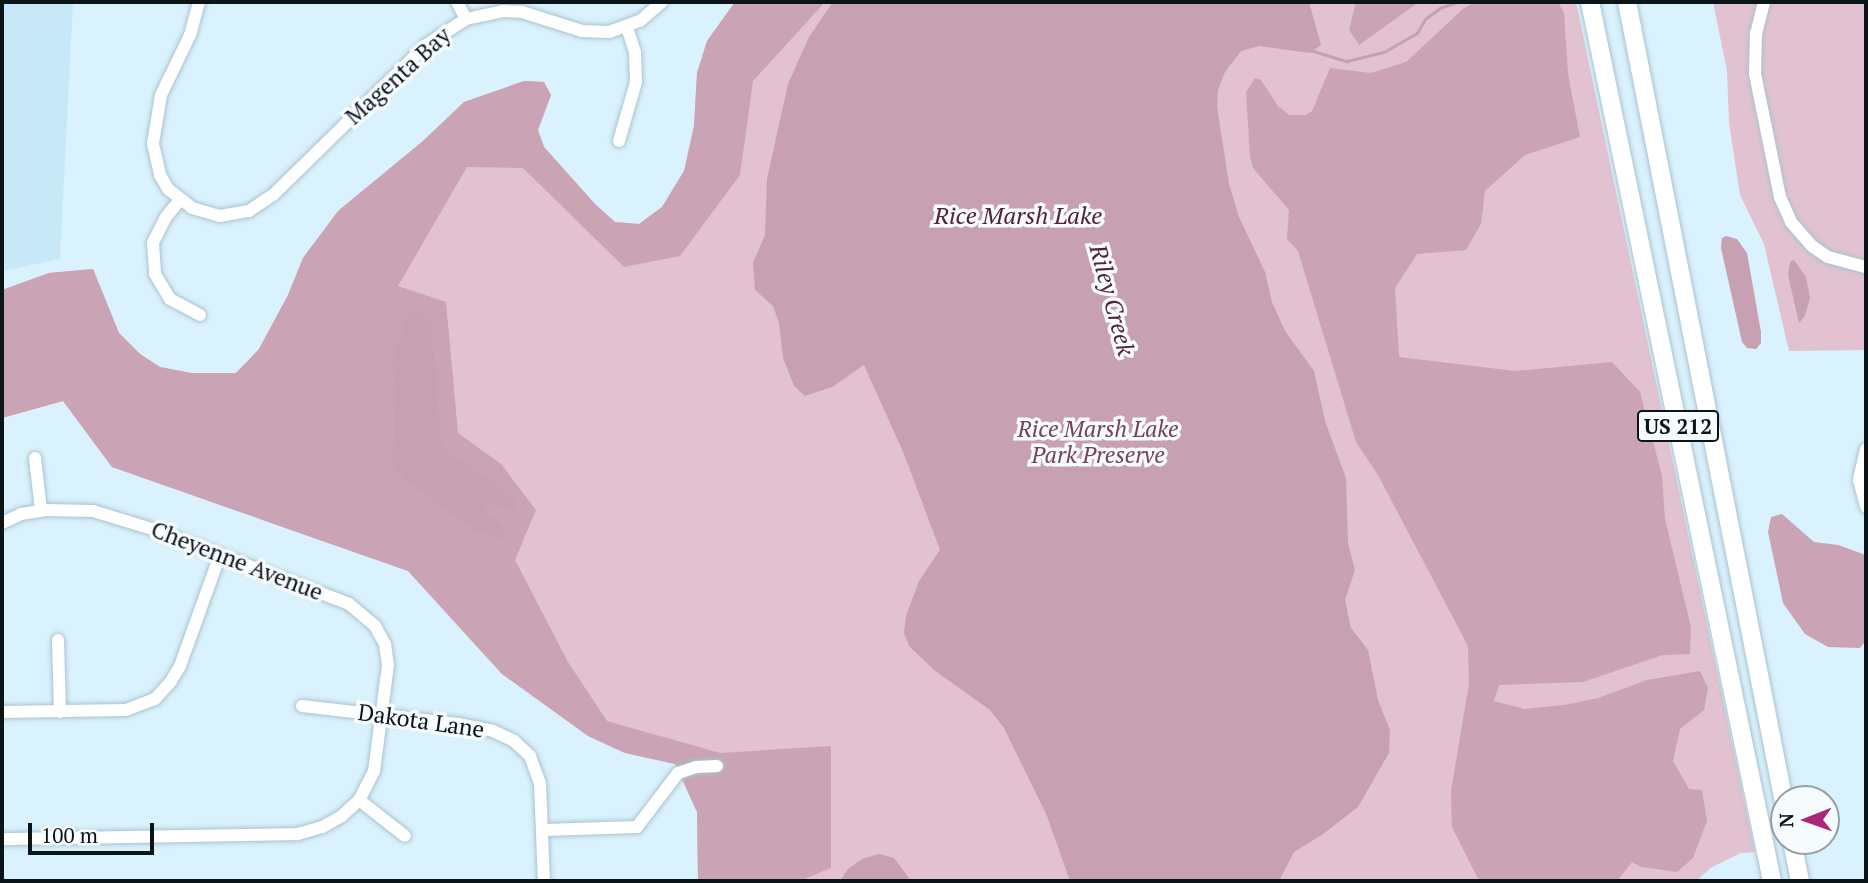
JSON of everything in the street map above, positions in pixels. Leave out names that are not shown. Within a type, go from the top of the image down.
[{"type":"highway","name":"US 212","points":[[1590,2],[1772,881]]},
{"type":"highway","name":"US 212","points":[[1627,2],[1781,785]]},
{"type":"highway","points":[[1795,855],[1800,881]]},
{"type":"street","name":"Magenta Bay","points":[[199,2],[190,35],[161,95],[155,119],[154,160],[164,182],[179,201],[205,214],[220,216],[235,215],[262,204],[426,45],[466,19],[503,11],[541,15],[582,31],[609,32],[627,27],[662,2]]},
{"type":"street","points":[[457,2],[466,19]]},
{"type":"street","points":[[1765,2],[1756,33],[1755,74],[1780,197],[1791,222],[1812,246],[1828,257],[1866,267]]},
{"type":"street","points":[[619,141],[636,82],[635,52],[627,27]]},
{"type":"street","points":[[179,201],[166,217],[153,243],[155,274],[170,299],[200,315]]},
{"type":"street","points":[[1866,449],[1859,471],[1860,494],[1866,507]]},
{"type":"street","points":[[35,458],[41,511]]},
{"type":"street","name":"Cheyenne Avenue","points":[[2,523],[41,511],[93,511],[152,529],[349,604],[363,614],[375,626],[385,644],[388,664],[374,771],[359,800]]},
{"type":"street","points":[[2,712],[126,710],[159,704],[180,666],[220,555]]},
{"type":"street","points":[[58,640],[60,712]]},
{"type":"street","name":"Dakota Lane","points":[[302,706],[470,726],[493,731],[514,741],[530,756],[540,783],[544,881]]},
{"type":"street","points":[[544,830],[637,827],[678,773],[696,766],[717,766]]},
{"type":"street","points":[[2,839],[297,834],[323,827],[342,816],[359,800],[405,836]]},
{"type":"shaded area","points":[[2,2],[73,2],[60,259],[2,271]]},
{"type":"shaded area","points":[[735,2],[825,2],[753,81],[740,175],[680,256],[624,267],[523,168],[467,167],[398,286],[446,302],[458,433],[501,464],[536,510],[515,560],[568,662],[607,721],[720,753],[831,746],[831,868],[799,881],[698,881],[697,812],[675,764],[625,753],[588,736],[502,674],[408,571],[112,467],[63,401],[2,418],[2,290],[49,273],[93,269],[119,333],[140,354],[160,367],[191,373],[236,373],[259,349],[288,295],[303,258],[338,211],[423,141],[464,102],[524,81],[544,82],[551,95],[538,130],[544,147],[595,204],[615,222],[639,224],[662,207],[684,171],[694,126],[697,73],[707,41]]},
{"type":"shaded area","points":[[1356,2],[1419,2],[1359,45],[1349,30]]},
{"type":"shaded area","points":[[1475,2],[1558,2],[1564,13],[1568,74],[1580,137],[1525,155],[1485,191],[1481,224],[1466,250],[1417,254],[1395,288],[1399,357],[1515,371],[1612,362],[1640,392],[1662,476],[1665,519],[1691,627],[1690,654],[1663,655],[1583,682],[1499,685],[1494,701],[1524,709],[1564,705],[1598,698],[1647,680],[1700,671],[1708,688],[1704,710],[1680,729],[1673,761],[1689,789],[1702,790],[1707,821],[1693,858],[1677,872],[1641,867],[1632,862],[1617,881],[1482,881],[1477,877],[1452,827],[1451,791],[1469,684],[1468,646],[1378,475],[1356,442],[1298,251],[1287,239],[1289,210],[1253,168],[1250,157],[1246,92],[1255,78],[1261,80],[1278,106],[1289,115],[1306,115],[1312,111],[1330,68],[1371,73],[1406,62],[1464,8]]},
{"type":"shaded area","points":[[1782,514],[1814,542],[1838,545],[1866,555],[1866,640],[1860,648],[1828,647],[1805,634],[1783,603],[1768,532],[1771,517]]},
{"type":"green space","name":"Rice Marsh Lake Park Preserve","points":[[735,2],[1576,2],[1755,852],[1741,853],[1712,867],[1696,881],[698,881],[697,812],[675,764],[625,753],[588,736],[502,674],[408,571],[112,467],[63,401],[2,418],[2,290],[49,273],[93,269],[119,333],[140,354],[160,367],[191,373],[236,373],[259,349],[288,295],[303,258],[338,211],[423,141],[464,102],[524,81],[544,82],[551,95],[538,130],[544,147],[595,204],[615,222],[639,224],[662,207],[684,171],[694,126],[697,73],[707,41]]},
{"type":"green space","points":[[1713,2],[1866,2],[1866,350],[1789,351],[1764,244],[1740,195],[1729,123],[1727,71]]},
{"type":"water","name":"Rice Marsh Lake","points":[[833,2],[1309,2],[1321,45],[1310,53],[1259,46],[1241,51],[1225,72],[1218,90],[1217,107],[1229,184],[1239,217],[1265,272],[1272,302],[1285,331],[1314,371],[1325,421],[1346,478],[1348,543],[1355,570],[1345,600],[1351,628],[1368,650],[1378,700],[1390,730],[1389,753],[1358,807],[1294,852],[1279,881],[1070,881],[1047,816],[1004,728],[990,710],[934,670],[909,646],[904,633],[906,616],[919,581],[940,550],[904,454],[864,365],[832,387],[805,396],[794,386],[783,358],[779,323],[773,306],[755,290],[753,263],[765,235],[767,179],[788,84],[809,37]]},
{"type":"water","points":[[1726,236],[1737,239],[1747,253],[1761,332],[1761,343],[1756,349],[1747,348],[1742,342],[1721,248],[1722,238]]},
{"type":"water","points":[[1794,260],[1806,277],[1810,298],[1805,316],[1799,323],[1788,275],[1790,262]]},
{"type":"water","points":[[419,311],[431,321],[441,443],[452,456],[493,481],[516,502],[512,511],[485,502],[483,511],[504,528],[501,539],[475,531],[409,483],[393,465],[393,357],[408,314]]},
{"type":"water","points":[[879,854],[894,858],[911,881],[840,881],[848,869],[862,859]]},
{"type":"waterway","name":"Riley Creek","points":[[1310,50],[1347,61],[1384,52],[1417,33],[1425,19],[1440,8],[1457,2]]}]
